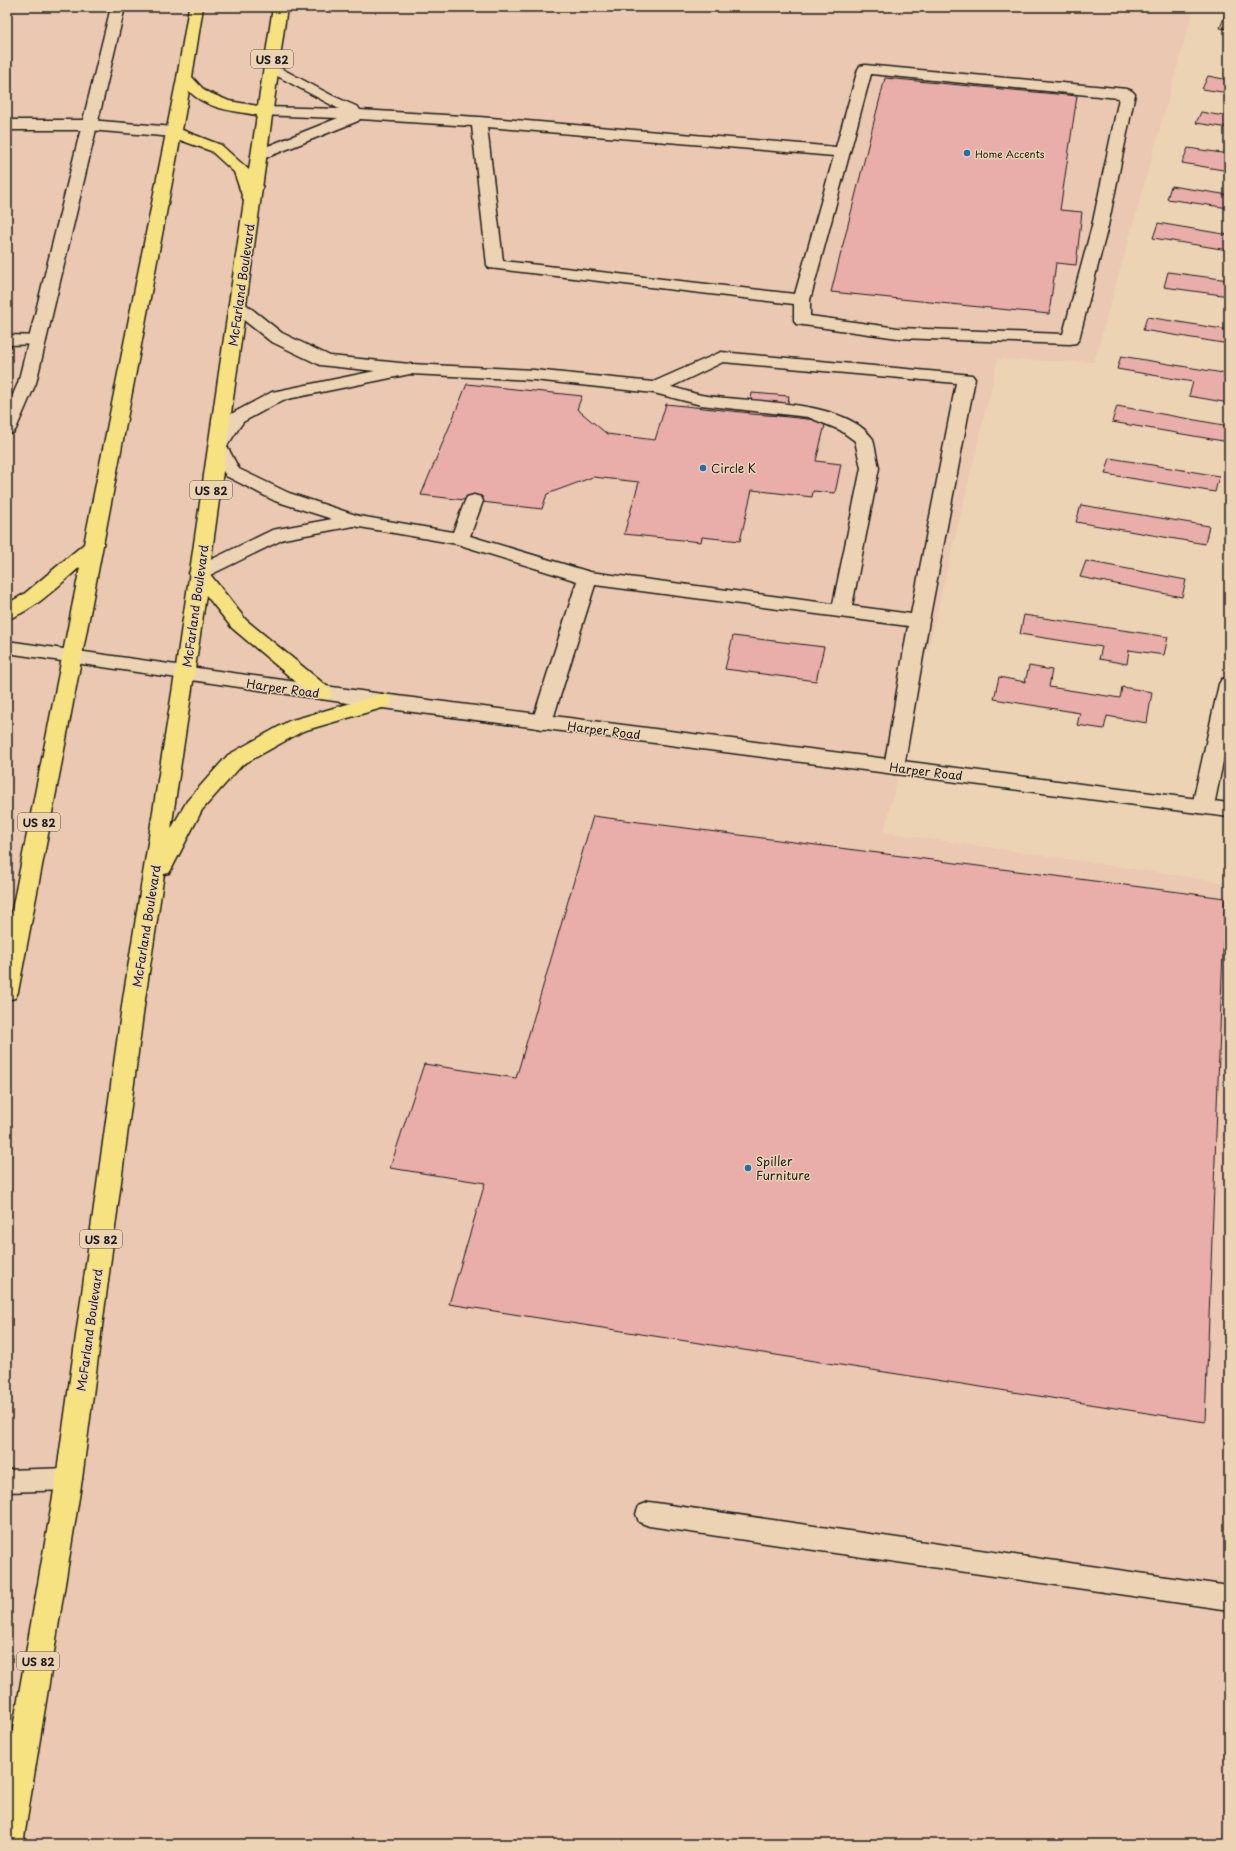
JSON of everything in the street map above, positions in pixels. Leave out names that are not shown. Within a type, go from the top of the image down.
[{"type":"highway","name":"US 82","points":[[7,990],[174,132],[196,7]]},
{"type":"highway","name":"McFarland Boulevard","points":[[8,1844],[69,1479],[133,1006],[185,674],[280,7]]},
{"type":"highway","points":[[184,78],[200,94],[225,105],[265,112]]},
{"type":"highway","points":[[174,132],[216,148],[241,170],[252,202]]},
{"type":"highway","points":[[7,614],[31,598],[93,546]]},
{"type":"highway","points":[[199,573],[239,624],[322,693]]},
{"type":"highway","points":[[152,883],[194,806],[235,760],[296,726],[382,701]]},
{"type":"street","points":[[7,429],[26,383],[118,7]]},
{"type":"street","points":[[271,67],[328,99],[363,114]]},
{"type":"street","points":[[865,69],[1127,94],[1100,226],[1070,339],[898,333],[802,320],[802,300],[865,69]]},
{"type":"street","points":[[265,112],[363,114],[479,122],[842,152]]},
{"type":"street","points":[[259,155],[363,114]]},
{"type":"street","points":[[479,122],[495,265],[802,300]]},
{"type":"street","points":[[7,125],[89,125],[174,132]]},
{"type":"street","points":[[237,306],[276,337],[326,361],[530,382],[655,388],[701,400],[811,412],[846,426],[864,439],[870,468],[841,611]]},
{"type":"street","points":[[7,340],[37,340]]},
{"type":"street","points":[[655,388],[721,357],[966,379],[919,621],[894,767]]},
{"type":"street","points":[[410,369],[278,396],[237,418],[218,446],[232,472],[282,497],[356,521],[460,539],[588,578],[919,621]]},
{"type":"street","points":[[460,539],[474,501]]},
{"type":"street","points":[[199,573],[279,534],[356,521]]},
{"type":"street","points":[[542,722],[588,578]]},
{"type":"street","name":"Harper Road","points":[[7,647],[322,693],[1229,810]]},
{"type":"street","points":[[1203,806],[1229,684]]},
{"type":"street","points":[[7,1481],[69,1479]]},
{"type":"street","points":[[649,1514],[1229,1598]]},
{"type":"shaded area","points":[[7,7],[1194,7],[1094,362],[998,359],[884,832],[1229,883],[1229,1844],[7,1844]]},
{"type":"building","points":[[1225,15],[1229,15],[1229,29],[1220,28]]},
{"type":"building","points":[[1208,76],[1229,80],[1229,93],[1202,89]]},
{"type":"building","name":"Home Accents","points":[[885,78],[1077,96],[1060,210],[1082,212],[1076,265],[1056,263],[1049,314],[831,292]]},
{"type":"building","points":[[1201,112],[1229,117],[1229,128],[1196,123]]},
{"type":"building","points":[[1188,148],[1229,154],[1229,171],[1182,163]]},
{"type":"building","points":[[1171,186],[1229,195],[1229,208],[1167,199]]},
{"type":"building","points":[[1158,223],[1229,235],[1229,259],[1225,258],[1228,250],[1153,238]]},
{"type":"building","points":[[1168,272],[1229,280],[1229,296],[1164,287]]},
{"type":"building","points":[[1147,317],[1229,330],[1229,344],[1143,330]]},
{"type":"building","points":[[1121,356],[1229,374],[1229,403],[1189,396],[1193,382],[1117,369]]},
{"type":"building","points":[[467,384],[582,396],[577,409],[607,434],[655,440],[666,404],[826,421],[816,461],[841,464],[835,493],[813,491],[812,497],[752,490],[740,541],[702,537],[701,542],[624,534],[639,482],[593,477],[547,494],[542,509],[421,495]]},
{"type":"building","points":[[752,393],[789,396],[786,416],[749,414]]},
{"type":"building","points":[[1117,406],[1229,426],[1229,442],[1112,422]]},
{"type":"building","points":[[1110,458],[1219,476],[1215,492],[1105,474]]},
{"type":"building","points":[[1081,505],[1209,526],[1205,544],[1076,522]]},
{"type":"building","points":[[1086,561],[1186,580],[1182,597],[1080,577]]},
{"type":"building","points":[[1024,615],[1168,637],[1164,655],[1129,650],[1127,664],[1099,659],[1102,647],[1020,634]]},
{"type":"building","points":[[733,636],[824,647],[816,681],[725,669]]},
{"type":"building","points":[[1029,666],[1052,670],[1049,687],[1120,698],[1122,687],[1152,692],[1147,723],[1107,716],[1104,729],[1077,725],[1080,713],[994,699],[999,677],[1025,682]]},
{"type":"building","points":[[593,816],[1225,898],[1205,1422],[449,1304],[485,1183],[390,1168],[424,1064],[516,1078]]},
{"type":"place","name":"Home Accents","points":[[967,153]]},
{"type":"place","name":"Circle K","points":[[703,468]]},
{"type":"place","name":"Spiller Furniture","points":[[748,1168]]}]
